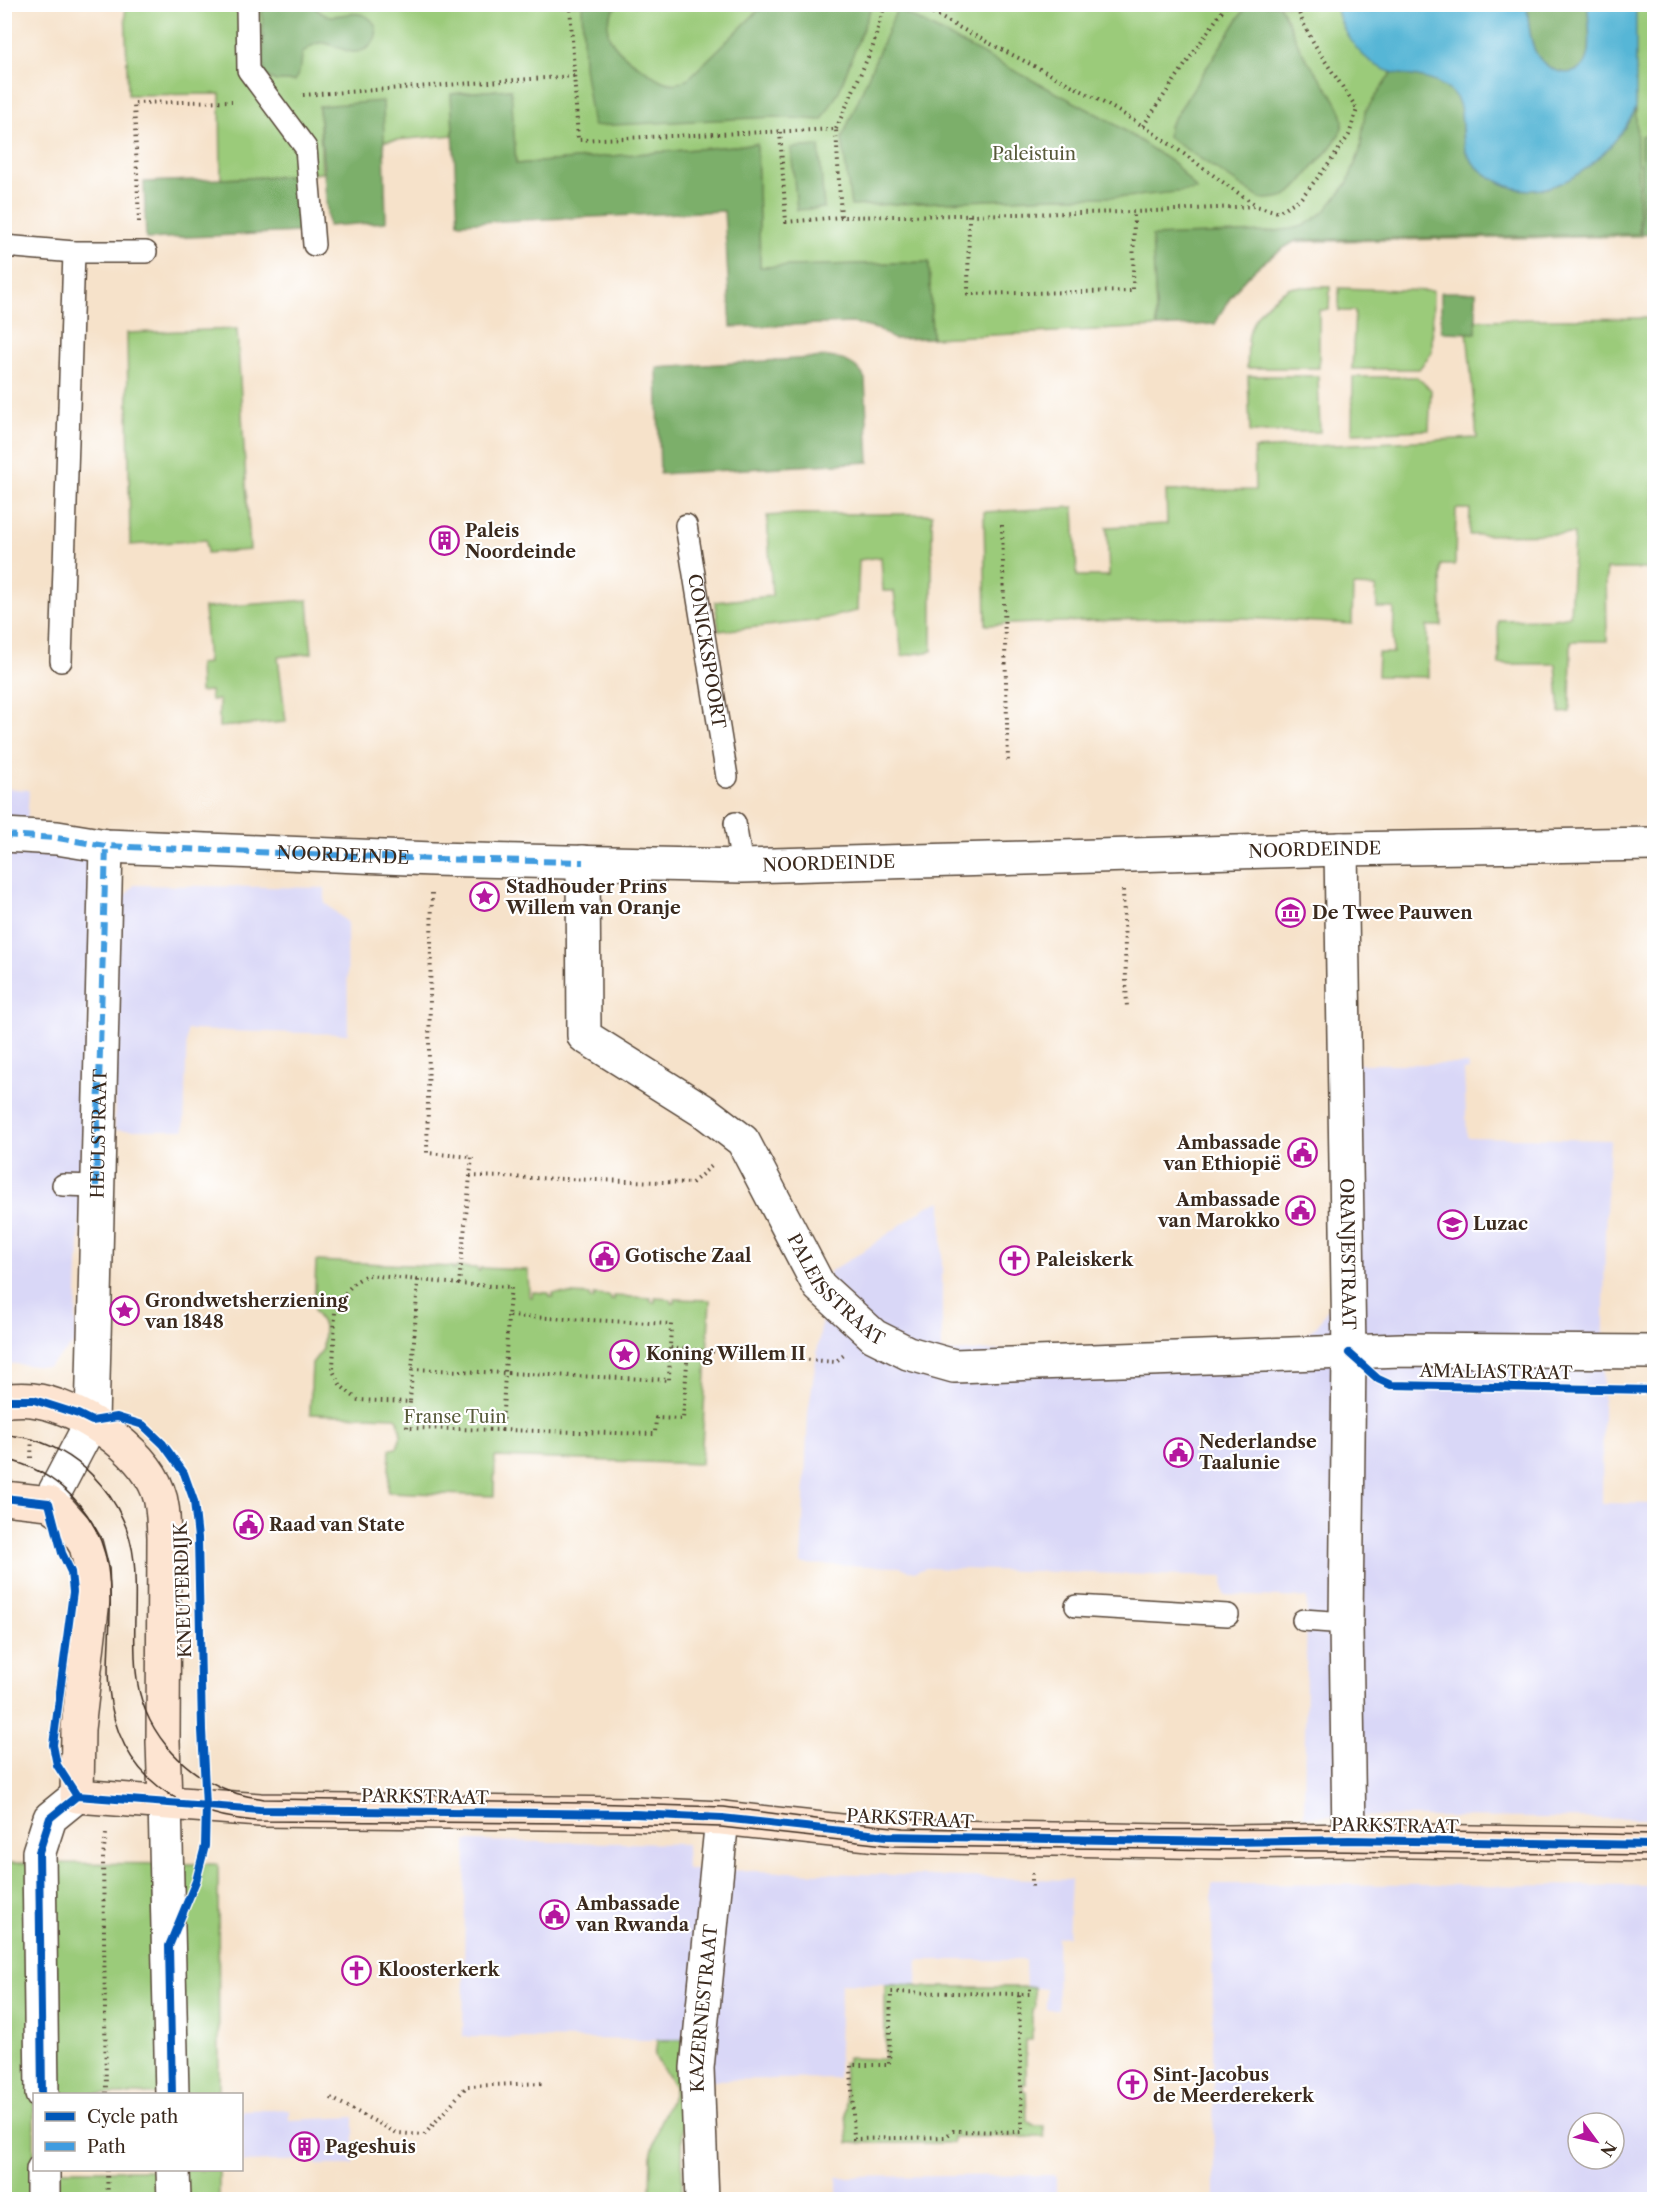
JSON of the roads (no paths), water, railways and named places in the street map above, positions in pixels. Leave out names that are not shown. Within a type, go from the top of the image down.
[{"type":"street","name":"NOORDEINDE","points":[[4,835],[57,838],[106,846],[432,859],[742,866],[1341,849],[1654,844]]},
{"type":"street","name":"HEULSTRAAT","points":[[92,1421],[106,846]]},
{"type":"street","name":"ORANJESTRAAT","points":[[1341,849],[1349,1353],[1346,1623],[1349,1839]]},
{"type":"street","name":"PALEISSTRAAT","points":[[583,862],[584,1036],[705,1112],[742,1141],[819,1287],[871,1333],[908,1353],[954,1366],[1349,1353]]},
{"type":"street","name":"AMALIASTRAAT","points":[[1349,1353],[1401,1350],[1654,1352]]},
{"type":"street","name":"KNEUTERDIJK","points":[[19,1400],[78,1414],[92,1421],[125,1446],[139,1460],[158,1491],[163,1509],[165,1802]]},
{"type":"street","points":[[77,1796],[78,1729],[93,1600],[92,1570],[86,1546],[75,1528],[60,1511],[26,1500],[92,1421]]},
{"type":"street","points":[[42,2093],[39,1852],[50,1818],[77,1796],[165,1802],[172,2093]]},
{"type":"street","name":"PARKSTRAAT","points":[[165,1802],[260,1810],[634,1814],[722,1818],[887,1836],[1227,1842],[1349,1839],[1654,1845]]},
{"type":"street","name":"KAZERNESTRAAT","points":[[702,2199],[697,2068],[722,1818]]},
{"type":"street","points":[[173,2171],[174,2199]]},
{"type":"lane","points":[[247,4],[248,70],[306,148],[314,245]]},
{"type":"lane","points":[[4,246],[74,252],[143,252]]},
{"type":"lane","points":[[61,661],[74,252]]},
{"type":"lane","name":"CONICKSPOORT","points":[[686,525],[727,777]]},
{"type":"lane","points":[[735,823],[742,866]]},
{"type":"lane","points":[[63,1185],[96,1186]]},
{"type":"lane","points":[[1076,1606],[1228,1615]]},
{"type":"lane","points":[[1303,1620],[1346,1623]]},
{"type":"water","points":[[1336,5],[1527,5],[1530,34],[1540,59],[1547,66],[1556,70],[1573,72],[1580,69],[1586,62],[1589,52],[1588,5],[1636,5],[1636,108],[1613,143],[1580,173],[1560,183],[1540,189],[1519,189],[1490,177],[1468,156],[1463,140],[1460,106],[1451,92],[1429,80],[1391,72],[1371,62],[1348,36]]},
{"type":"tram line","points":[[4,1434],[31,1439],[70,1457],[87,1470],[114,1502],[130,1540],[134,1561],[136,1671],[139,1692],[146,1711],[155,1729],[180,1760],[214,1784],[240,1794],[264,1799],[724,1807],[903,1828],[1348,1829],[1654,1835]]},
{"type":"tram line","points":[[4,1459],[41,1473],[58,1484],[73,1497],[96,1530],[108,1568],[110,1607],[108,1673],[111,1705],[119,1734],[132,1758],[149,1778],[170,1795],[195,1807],[224,1816],[255,1821],[576,1823],[721,1827],[894,1846],[1654,1855]]},
{"type":"place","name":"Paleis Noordeinde","points":[[444,541]]},
{"type":"place","name":"Stadhouder Prins Willem van Oranje","points":[[485,897]]},
{"type":"place","name":"De Twee Pauwen","points":[[1291,913]]},
{"type":"place","name":"Ambassade van Ethiopië","points":[[1302,1153]]},
{"type":"place","name":"Ambassade van Marokko","points":[[1301,1210]]},
{"type":"place","name":"Luzac","points":[[1452,1224]]},
{"type":"place","name":"Gotische Zaal","points":[[604,1256]]},
{"type":"place","name":"Paleiskerk","points":[[1015,1260]]},
{"type":"place","name":"Grondwetsherziening van 1848","points":[[124,1311]]},
{"type":"place","name":"Koning Willem II","points":[[625,1354]]},
{"type":"place","name":"Nederlandse Taalunie","points":[[1178,1452]]},
{"type":"place","name":"Raad van State","points":[[248,1525]]},
{"type":"place","name":"Ambassade van Rwanda","points":[[555,1914]]},
{"type":"place","name":"Kloosterkerk","points":[[357,1970]]},
{"type":"place","name":"Sint-Jacobus de Meerderekerk","points":[[1132,2085]]},
{"type":"place","name":"Pageshuis","points":[[304,2147]]},
{"type":"park label","name":"Paleistuin","points":[[1034,154]]},
{"type":"park label","name":"Franse Tuin","points":[[455,1417]]}]
